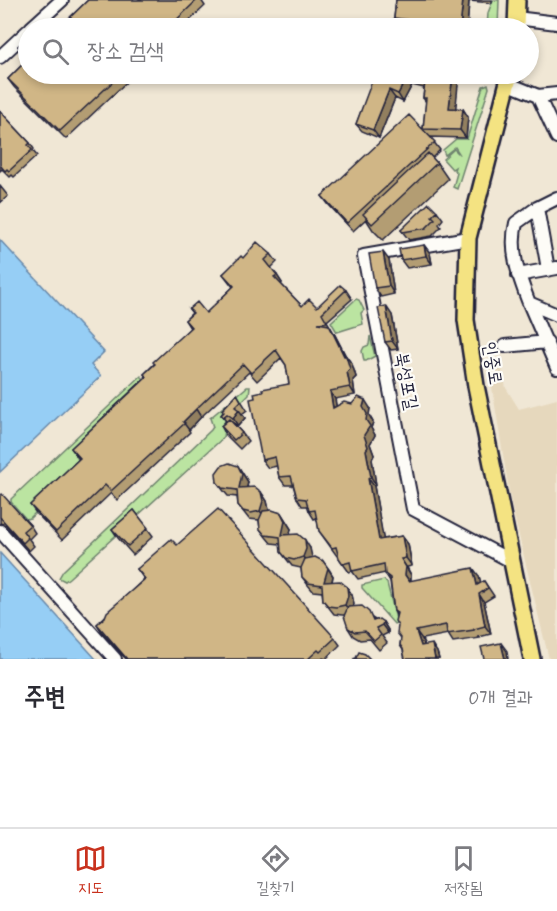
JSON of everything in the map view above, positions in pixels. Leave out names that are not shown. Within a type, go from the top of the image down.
[{"type":"main road","points":[[516,18],[517,0]]},
{"type":"main road","name":"인중로","points":[[509,84],[468,238],[466,320],[476,386],[532,659]]},
{"type":"street","points":[[43,18],[62,0]]},
{"type":"street","points":[[539,23],[557,23]]},
{"type":"street","points":[[0,57],[18,41]]},
{"type":"street","points":[[518,84],[538,96],[557,137]]},
{"type":"street","points":[[538,96],[557,94]]},
{"type":"street","points":[[557,198],[537,208],[516,223],[514,232],[514,257],[518,274],[557,368]]},
{"type":"street","points":[[518,274],[553,269],[537,208]]},
{"type":"street","name":"북성포길","points":[[468,238],[364,256],[413,509],[511,561]]},
{"type":"street","points":[[529,303],[557,315]]},
{"type":"street","points":[[505,346],[547,342]]},
{"type":"street","points":[[0,531],[115,659]]},
{"type":"shaded area","points":[[488,363],[501,365],[506,388],[519,409],[557,399],[557,659],[549,659],[511,503]]},
{"type":"green space","points":[[493,0],[499,0],[498,18],[488,18]]},
{"type":"green space","points":[[488,84],[489,88],[457,189],[453,187],[457,173],[454,170],[455,167],[452,169],[443,159],[454,149],[460,155],[455,147],[445,155],[443,150],[456,139],[467,139],[483,86]]},
{"type":"green space","points":[[356,299],[359,300],[364,310],[361,313],[363,324],[337,332],[331,322]]},
{"type":"green space","points":[[370,336],[375,356],[364,361],[362,351],[369,345]]},
{"type":"green space","points":[[141,376],[148,383],[75,454],[82,467],[30,518],[26,519],[11,499]]},
{"type":"green space","points":[[247,387],[250,387],[249,394],[225,418],[223,438],[69,578],[65,581],[59,578],[63,571],[211,430],[213,427],[210,418]]},
{"type":"green space","points":[[384,580],[387,583],[397,623],[394,624],[362,588],[362,585]]},
{"type":"water","points":[[0,240],[104,352],[91,365],[101,376],[0,472]]},
{"type":"water","points":[[0,553],[96,659],[0,659]]},
{"type":"building","points":[[88,0],[197,0],[178,18],[69,18]]},
{"type":"building","points":[[396,0],[463,0],[461,18],[394,18]]},
{"type":"building","points":[[18,69],[18,84],[110,84],[60,131],[8,79]]},
{"type":"building","points":[[371,84],[403,84],[398,94],[389,90],[373,130],[356,124]]},
{"type":"building","points":[[425,84],[452,84],[449,108],[463,109],[460,130],[423,129],[426,98],[423,98]]},
{"type":"building","points":[[0,111],[30,143],[28,145],[32,150],[9,171],[7,169],[5,171],[0,165]]},
{"type":"building","points":[[409,115],[435,142],[347,223],[322,196]]},
{"type":"building","points":[[428,153],[437,163],[372,224],[363,214]]},
{"type":"building","points":[[429,203],[437,211],[432,216],[435,219],[426,228],[403,232],[401,230]]},
{"type":"building","points":[[257,242],[271,254],[265,260],[277,275],[274,277],[302,306],[309,299],[317,307],[340,285],[346,290],[322,313],[327,322],[318,323],[329,325],[346,356],[350,369],[347,372],[350,387],[330,391],[333,408],[344,402],[352,404],[358,397],[365,400],[363,407],[370,426],[364,435],[368,447],[366,450],[371,477],[368,478],[379,540],[402,536],[406,558],[401,559],[406,567],[405,575],[409,581],[473,568],[477,585],[484,581],[488,588],[479,594],[485,626],[447,634],[446,625],[416,631],[421,646],[432,644],[435,659],[405,659],[400,645],[401,638],[397,633],[398,626],[395,621],[397,613],[394,611],[390,578],[385,574],[384,564],[352,571],[350,562],[343,564],[336,547],[332,548],[319,531],[315,510],[309,511],[306,499],[297,498],[291,476],[279,477],[275,457],[262,460],[250,399],[255,398],[254,393],[263,391],[262,389],[289,384],[286,365],[276,350],[251,373],[243,364],[183,422],[185,423],[111,491],[105,485],[56,532],[30,505],[80,458],[71,448],[147,377],[144,374],[155,364],[153,362],[191,327],[185,320],[193,313],[189,309],[197,302],[206,313],[234,286],[223,274],[241,256],[243,258]]},
{"type":"building","points":[[424,245],[426,256],[401,260],[399,249]]},
{"type":"building","points":[[383,252],[389,286],[375,288],[369,254]]},
{"type":"building","points":[[386,306],[392,341],[385,342],[378,308]]},
{"type":"building","points":[[237,394],[241,401],[235,407],[239,410],[233,418],[227,414],[223,417],[222,410]]},
{"type":"building","points":[[229,419],[242,433],[234,440],[221,426]]},
{"type":"building","points":[[229,463],[238,466],[242,474],[239,488],[255,487],[261,492],[263,501],[260,511],[251,513],[243,511],[238,505],[237,490],[222,488],[217,482],[216,473],[221,466]]},
{"type":"building","points":[[2,494],[30,525],[23,531],[28,538],[23,543],[0,517],[0,496]]},
{"type":"building","points":[[218,509],[335,638],[320,652],[318,650],[308,659],[127,659],[97,624],[107,612],[145,579],[137,569],[171,539],[177,545]]},
{"type":"building","points":[[134,510],[148,528],[128,546],[112,529]]},
{"type":"building","points":[[272,510],[281,513],[285,521],[282,535],[298,534],[305,540],[306,549],[303,557],[294,560],[286,558],[281,552],[280,537],[265,535],[260,529],[259,520],[263,511]]},
{"type":"building","points":[[315,557],[323,561],[328,568],[324,582],[340,581],[347,587],[348,596],[345,605],[328,606],[323,600],[322,585],[308,583],[302,577],[301,568],[305,559]]},
{"type":"building","points":[[362,606],[369,612],[373,621],[379,619],[383,622],[376,628],[381,635],[374,641],[365,631],[355,632],[348,628],[344,616],[348,607]]},
{"type":"building","points":[[501,643],[505,659],[484,659],[481,647]]},
{"type":"building","points":[[359,652],[365,654],[370,659],[353,659]]}]
